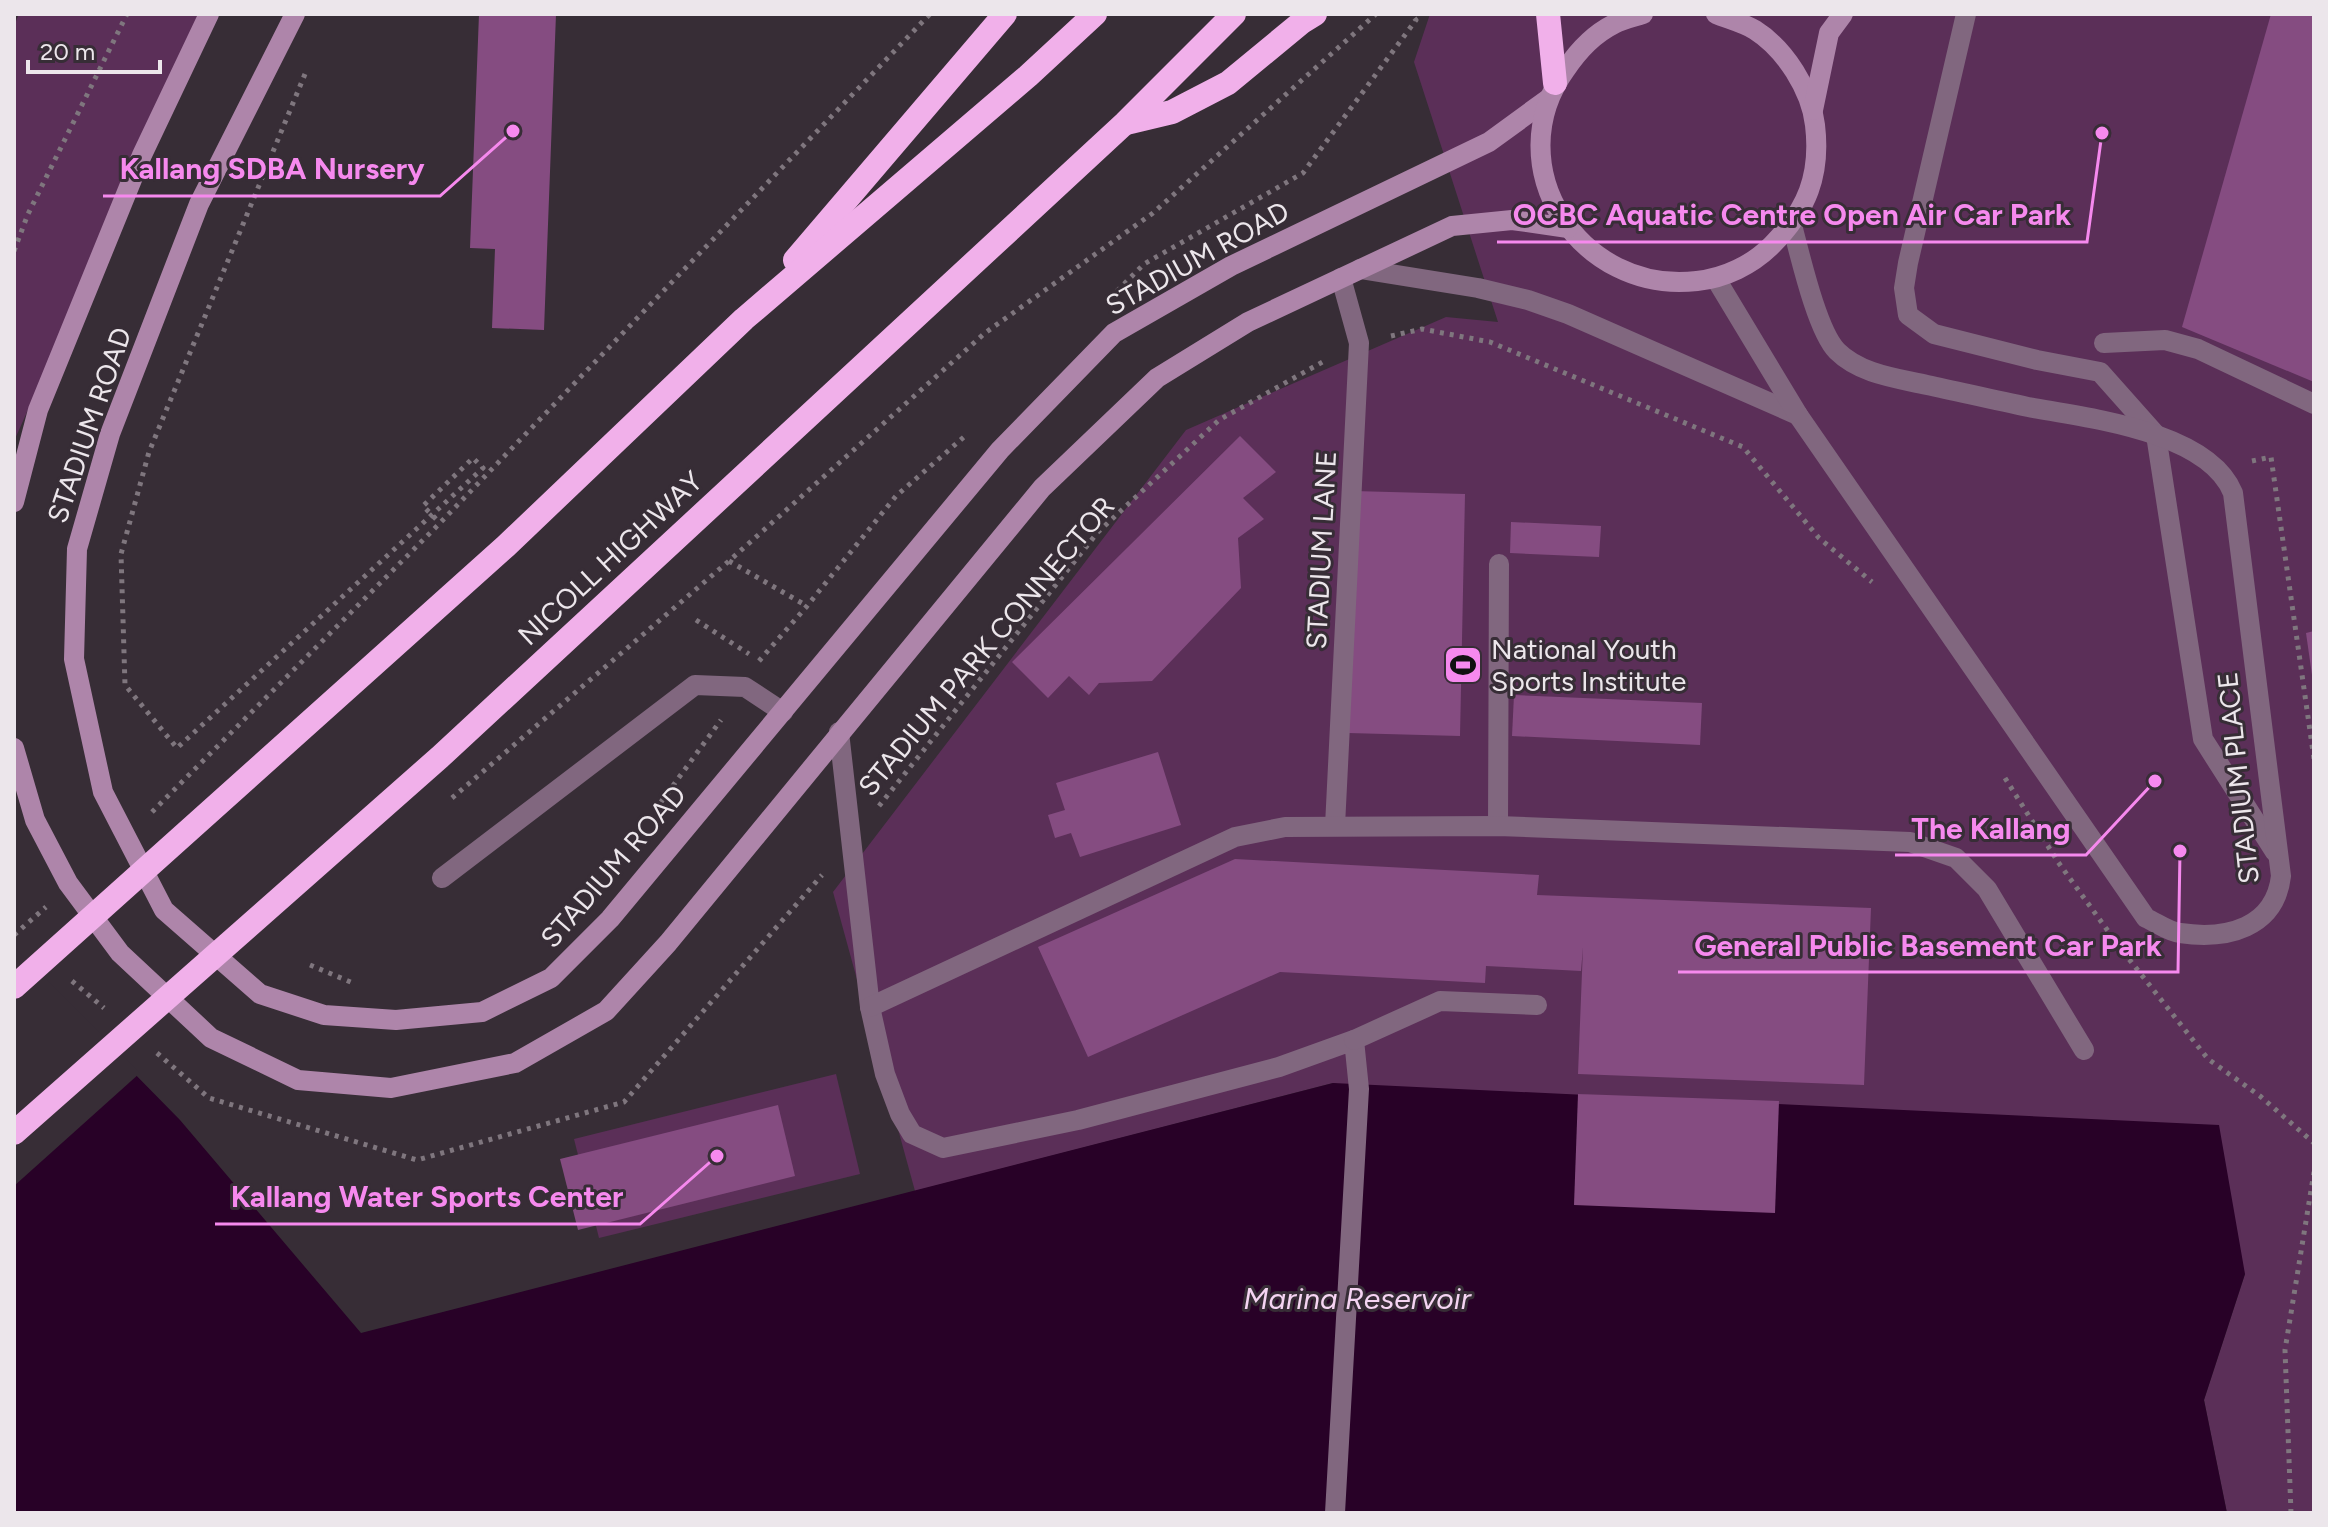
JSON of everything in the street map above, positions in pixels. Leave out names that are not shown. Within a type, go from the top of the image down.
[{"type":"highway","points":[[744,319],[1005,14]]},
{"type":"highway","points":[[14,987],[506,546],[744,319],[1028,76],[1095,14]]},
{"type":"highway","name":"NICOLL HIGHWAY","points":[[14,1133],[440,757],[1125,123],[1234,14]]},
{"type":"highway","points":[[1125,123],[1172,112],[1228,83],[1315,14]]},
{"type":"highway","points":[[1548,14],[1552,91]]},
{"type":"street","name":"STADIUM ROAD","points":[[14,502],[38,410],[142,155],[209,14]]},
{"type":"street","name":"STADIUM ROAD","points":[[295,14],[199,204],[110,434],[77,549],[74,659],[103,792],[164,910],[260,994],[324,1015],[396,1020],[482,1012],[551,978],[610,919],[1000,450],[1114,333],[1231,266],[1489,142],[1552,91]]},
{"type":"street","points":[[1643,14],[1613,24],[1580,49],[1552,91],[1541,144],[1547,188],[1568,228],[1597,258],[1634,276],[1675,284],[1716,279],[1759,259],[1792,225],[1811,189],[1818,150],[1813,110],[1792,65],[1760,22],[1716,14]]},
{"type":"street","points":[[1813,110],[1829,33],[1843,14]]},
{"type":"street","points":[[14,748],[35,820],[68,883],[120,953],[211,1038],[298,1080],[391,1088],[515,1063],[606,1011],[668,943],[1042,488],[1157,378],[1248,322],[1452,226],[1512,220],[1568,228]]},
{"type":"lane","points":[[1966,14],[1908,263],[1904,288],[1908,315],[1934,334],[2100,372],[2156,435],[2203,739],[2280,859]]},
{"type":"lane","name":"STADIUM PLACE","points":[[1716,279],[1798,415],[2146,918],[2177,933],[2227,932],[2255,922],[2271,909],[2279,892],[2280,859],[2229,481],[2205,458],[2156,435],[2094,418],[2029,407],[1860,368],[1835,350],[1818,314],[1792,225]]},
{"type":"lane","points":[[1360,269],[1478,288],[1528,300],[1568,314],[1798,415]]},
{"type":"lane","name":"STADIUM LANE","points":[[1335,826],[1359,343],[1341,278]]},
{"type":"lane","points":[[2104,343],[2165,340],[2198,349],[2314,404]]},
{"type":"lane","points":[[1498,826],[1499,564]]},
{"type":"lane","points":[[442,878],[695,685],[745,687],[783,712]]},
{"type":"lane","points":[[839,732],[870,1007],[885,1074],[900,1114],[912,1134],[943,1148],[1078,1120],[1279,1067],[1354,1040],[1440,1001],[1537,1005]]},
{"type":"lane","points":[[870,1007],[1235,837],[1285,827],[1498,826],[1910,842],[1956,858],[1987,889],[2084,1050]]},
{"type":"lane","points":[[1335,1513],[1359,1089],[1354,1040]]},
{"type":"path","points":[[14,251],[28,214],[127,14]]},
{"type":"path","points":[[142,821],[440,523],[930,14]]},
{"type":"path","points":[[450,799],[729,561],[985,333],[1153,213],[1376,14]]},
{"type":"path","points":[[305,72],[149,452],[121,554],[125,685],[177,748],[483,468],[473,458],[423,506],[440,523]]},
{"type":"path","name":"STADIUM PARK CONNECTOR","points":[[146,1058],[155,1048],[209,1098],[417,1160],[624,1102],[852,839],[1098,532],[1219,420],[1359,343],[1422,329],[1490,342],[1743,447],[1819,538],[1874,584]]},
{"type":"path","points":[[2215,467],[2271,457],[2314,759]]},
{"type":"path","points":[[729,561],[807,606]]},
{"type":"path","points":[[696,620],[741,649]]},
{"type":"path","points":[[2001,771],[2067,875],[2208,1059],[2260,1096],[2314,1143]]},
{"type":"path","points":[[25,941],[14,933],[49,904]]},
{"type":"path","points":[[71,980],[106,1009]]},
{"type":"path","points":[[2291,1513],[2285,1350],[2314,1172]]},
{"type":"shaded area","points":[[19,14],[206,14],[14,441],[14,26]]},
{"type":"shaded area","points":[[1430,14],[2314,14],[2314,1513],[2227,1513],[2204,1400],[2245,1274],[1333,1083],[915,1191],[833,892],[1186,430],[1446,317],[1498,322],[1414,62]]},
{"type":"shaded area","points":[[836,1074],[860,1174],[599,1238],[574,1139]]},
{"type":"water","name":"Marina Reservoir","points":[[14,951],[180,1120],[361,1333],[1333,1083],[2219,1125],[2245,1274],[2204,1400],[2227,1513],[14,1513]]},
{"type":"pier","points":[[14,947],[140,1073],[14,1186]]},
{"type":"building","points":[[479,14],[556,14],[544,330],[492,328],[495,249],[470,248]]},
{"type":"building","points":[[2271,14],[2314,14],[2314,382],[2182,327]]},
{"type":"building","points":[[1240,436],[1276,472],[1243,498],[1264,519],[1238,538],[1241,588],[1152,681],[1099,683],[1089,695],[1069,676],[1048,698],[1012,662]]},
{"type":"building","points":[[1353,491],[1465,494],[1460,736],[1348,733]]},
{"type":"building","points":[[1511,522],[1601,526],[1599,557],[1510,553]]},
{"type":"building","points":[[2314,631],[2314,675],[2312,675],[2306,633]]},
{"type":"building","points":[[1514,695],[1702,703],[1700,745],[1512,736]]},
{"type":"building","points":[[1158,752],[1181,825],[1080,857],[1071,833],[1055,838],[1048,815],[1065,810],[1056,783]]},
{"type":"building","points":[[1235,859],[1539,875],[1537,895],[1871,908],[1864,1085],[1578,1074],[1583,947],[1581,971],[1486,966],[1485,983],[1280,972],[1088,1057],[1038,947]]},
{"type":"building","points":[[1578,1094],[1779,1101],[1775,1213],[1574,1205]]},
{"type":"building","points":[[778,1105],[795,1176],[578,1230],[560,1159]]},
{"type":"place","name":"Kallang SDBA Nursery","points":[[513,131]]},
{"type":"place","name":"OCBC Aquatic Centre Open Air Car Park","points":[[2102,133]]},
{"type":"place","name":"National Youth Sports Institute","points":[[1463,665]]},
{"type":"place","name":"The Kallang","points":[[2155,781]]},
{"type":"place","name":"General Public Basement Car Park","points":[[2180,851]]},
{"type":"place","name":"Kallang Water Sports Center","points":[[717,1156]]}]
